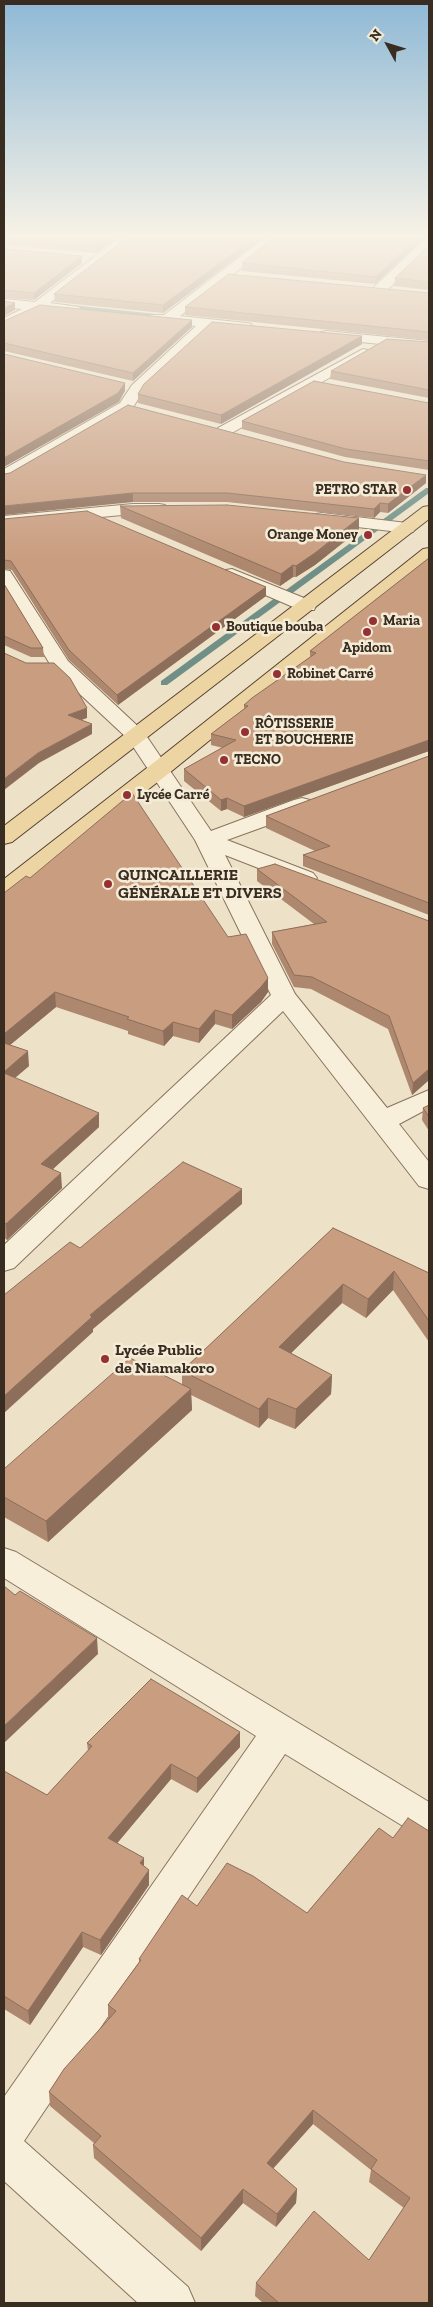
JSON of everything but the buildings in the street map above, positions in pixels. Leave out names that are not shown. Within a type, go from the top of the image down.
[{"type":"main road","points":[[4,837],[429,511]]},
{"type":"main road","points":[[4,890],[160,769],[429,553]]},
{"type":"street","points":[[4,476],[126,406],[138,388],[184,346]]},
{"type":"street","points":[[224,431],[375,346]]},
{"type":"street","points":[[313,382],[332,386]]},
{"type":"street","points":[[118,384],[138,388]]},
{"type":"street","points":[[126,406],[144,411]]},
{"type":"street","points":[[206,426],[243,436]]},
{"type":"street","points":[[4,521],[133,509],[180,509]]},
{"type":"street","points":[[91,513],[127,529]]},
{"type":"street","points":[[306,516],[407,528]]},
{"type":"street","points":[[217,567],[306,606]]},
{"type":"street","points":[[4,575],[60,665],[136,735],[160,769],[206,840],[284,996],[429,1180]]},
{"type":"street","points":[[35,665],[60,665]]},
{"type":"street","points":[[206,840],[324,797]]},
{"type":"street","points":[[206,840],[326,886]]},
{"type":"street","points":[[4,1261],[284,996]]},
{"type":"street","points":[[383,1121],[429,1098]]},
{"type":"street","points":[[4,1561],[429,1822]]},
{"type":"street","points":[[4,2133],[280,1732]]},
{"type":"street","points":[[4,2152],[172,2303]]},
{"type":"waterway","points":[[164,683],[429,490]]},
{"type":"place","name":"PETRO STAR","points":[[407,490]]},
{"type":"place","name":"Orange Money","points":[[368,535]]},
{"type":"place","name":"Maria","points":[[373,621]]},
{"type":"place","name":"Boutique bouba","points":[[216,627]]},
{"type":"place","name":"Apidom","points":[[367,632]]},
{"type":"place","name":"Robinet Carré","points":[[277,674]]},
{"type":"place","name":"RÔTISSERIE ET BOUCHERIE","points":[[245,732]]},
{"type":"place","name":"TECNO","points":[[224,760]]},
{"type":"place","name":"Lycée Carré","points":[[127,795]]},
{"type":"place","name":"QUINCAILLERIE GÉNÉRALE ET DIVERS","points":[[108,884]]},
{"type":"place","name":"Lycée Public de Niamakoro","points":[[105,1359]]}]
